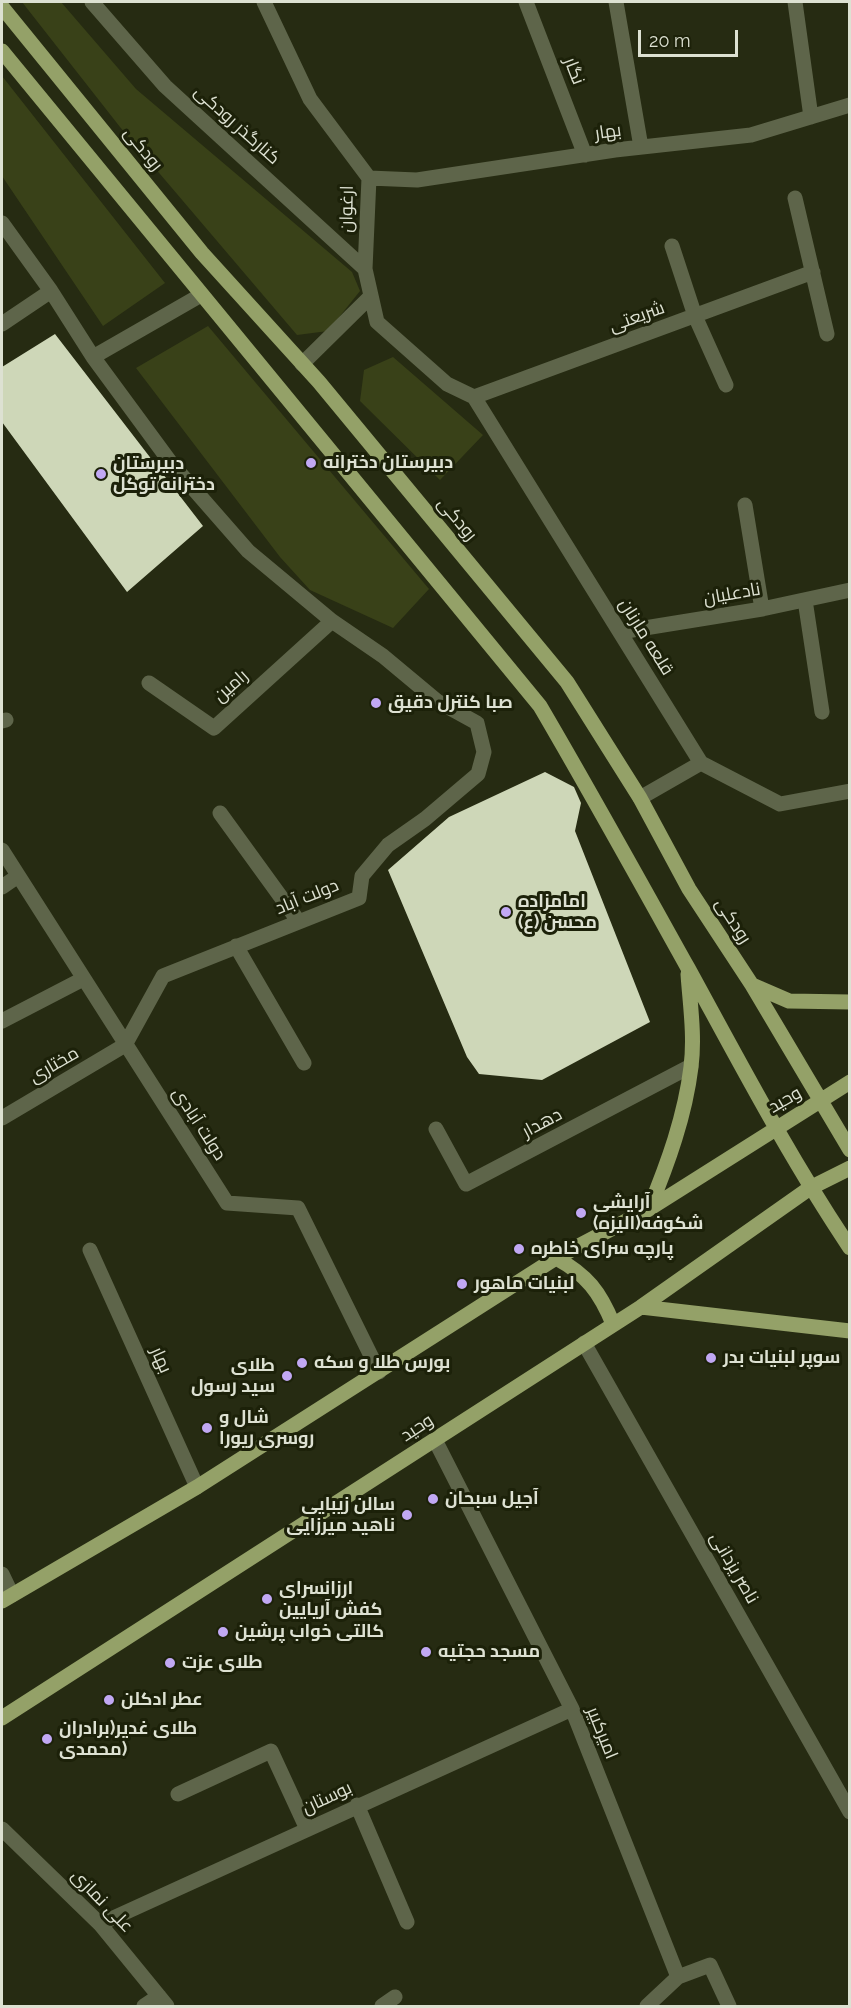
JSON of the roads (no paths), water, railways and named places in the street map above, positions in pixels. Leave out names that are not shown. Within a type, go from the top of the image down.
[{"type":"main road","name":"رودکی","points":[[2,7],[202,253],[302,364],[567,682],[640,798],[688,889],[752,985],[849,1150]]},
{"type":"main road","points":[[2,51],[540,706],[605,818],[775,1128],[849,1248]]},
{"type":"main road","points":[[649,1209],[671,1155],[691,1066],[692,1024],[688,968]]},
{"type":"main road","points":[[752,985],[789,1001],[849,1002]]},
{"type":"main road","name":"وحید","points":[[7,1598],[197,1487],[556,1258],[649,1209],[849,1082]]},
{"type":"main road","name":"وحید","points":[[2,1718],[641,1307],[810,1188],[849,1168]]},
{"type":"main road","points":[[556,1258],[576,1269],[592,1285],[605,1303],[613,1324]]},
{"type":"main road","points":[[641,1307],[849,1331]]},
{"type":"street","name":"کنارگذر رودکی","points":[[92,2],[165,86],[365,269]]},
{"type":"street","name":"ارغوان","points":[[264,2],[310,99],[369,178],[365,269],[378,321],[447,384],[474,397]]},
{"type":"street","name":"نگار","points":[[526,2],[585,155]]},
{"type":"street","points":[[616,2],[641,147]]},
{"type":"street","points":[[795,2],[811,117]]},
{"type":"street","name":"بهار","points":[[369,178],[417,180],[641,147],[751,135],[849,105]]},
{"type":"street","points":[[795,198],[827,334]]},
{"type":"street","points":[[2,223],[51,291],[93,357],[171,463],[248,551],[332,621]]},
{"type":"street","points":[[672,246],[695,316],[726,385]]},
{"type":"street","name":"شریعتی","points":[[474,397],[813,272]]},
{"type":"street","points":[[2,324],[51,291]]},
{"type":"street","points":[[93,357],[201,295]]},
{"type":"street","points":[[302,364],[371,296]]},
{"type":"street","name":"قلعه مارنان","points":[[474,397],[701,763]]},
{"type":"street","points":[[745,505],[762,609]]},
{"type":"street","name":"نادعلیان","points":[[620,632],[762,609],[849,590]]},
{"type":"street","points":[[805,600],[822,712]]},
{"type":"street","name":"رامین","points":[[149,683],[214,728],[332,621]]},
{"type":"street","name":"دولت آباد","points":[[125,1046],[163,976],[359,898],[362,876],[388,845],[425,819],[478,774],[484,752],[477,723],[437,701],[384,656],[332,621]]},
{"type":"street","points":[[640,798],[701,763],[780,804],[849,791]]},
{"type":"street","points":[[220,813],[299,922]]},
{"type":"street","name":"دولت آبادی","points":[[2,850],[226,1203],[298,1208],[379,1372]]},
{"type":"street","points":[[2,886],[18,876]]},
{"type":"street","points":[[236,946],[304,1063]]},
{"type":"street","points":[[2,1022],[83,979]]},
{"type":"street","name":"مختاری","points":[[2,1118],[125,1046]]},
{"type":"street","name":"دهدار","points":[[436,1129],[466,1184],[691,1066]]},
{"type":"street","name":"بهار","points":[[90,1250],[197,1487]]},
{"type":"street","name":"ناصر یزدانی","points":[[584,1343],[849,1812]]},
{"type":"street","name":"امیرکبیر","points":[[435,1440],[572,1709],[678,1977]]},
{"type":"street","points":[[2,1574],[7,1598]]},
{"type":"street","name":"بوستان","points":[[100,1924],[572,1709]]},
{"type":"street","points":[[178,1794],[271,1751],[307,1829]]},
{"type":"street","points":[[357,1805],[407,1922]]},
{"type":"street","name":"علی نمازی","points":[[2,1829],[100,1924],[163,2002]]},
{"type":"street","points":[[647,2007],[678,1977],[710,1965],[729,2007]]},
{"type":"street","points":[[382,2007],[395,1997]]},
{"type":"street","points":[[144,2007],[163,2002]]},
{"type":"place","name":"دبیرستان دخترانه","points":[[311,463]]},
{"type":"place","name":"دبیرستان دخترانه توکل","points":[[101,474]]},
{"type":"place","name":"صبا کنترل دقیق","points":[[376,703]]},
{"type":"place","name":"امامزاده محسن (ع)","points":[[506,912]]},
{"type":"place","name":"آرایشی شکوفه(الیزه)","points":[[581,1213]]},
{"type":"place","name":"پارچه سرای خاطره","points":[[519,1249]]},
{"type":"place","name":"لبنیات ماهور","points":[[462,1284]]},
{"type":"place","name":"سوپر لبنیات بدر","points":[[711,1358]]},
{"type":"place","name":"بورس طلا و سکه","points":[[302,1363]]},
{"type":"place","name":"طلای سید رسول","points":[[287,1376]]},
{"type":"place","name":"شال و روسری ریورا","points":[[207,1428]]},
{"type":"place","name":"آجیل سبحان","points":[[433,1499]]},
{"type":"place","name":"سالن زیبایی ناهید میرزایی","points":[[407,1515]]},
{"type":"place","name":"ارزانسرای کفش آریایین","points":[[267,1599]]},
{"type":"place","name":"کالتی خواب پرشین","points":[[223,1632]]},
{"type":"place","name":"مسجد حجتیه","points":[[426,1652]]},
{"type":"place","name":"طلای عزت","points":[[170,1663]]},
{"type":"place","name":"عطر ادکلن","points":[[109,1700]]},
{"type":"place","name":"طلای غدیر(برادران محمدی)","points":[[47,1739]]}]
